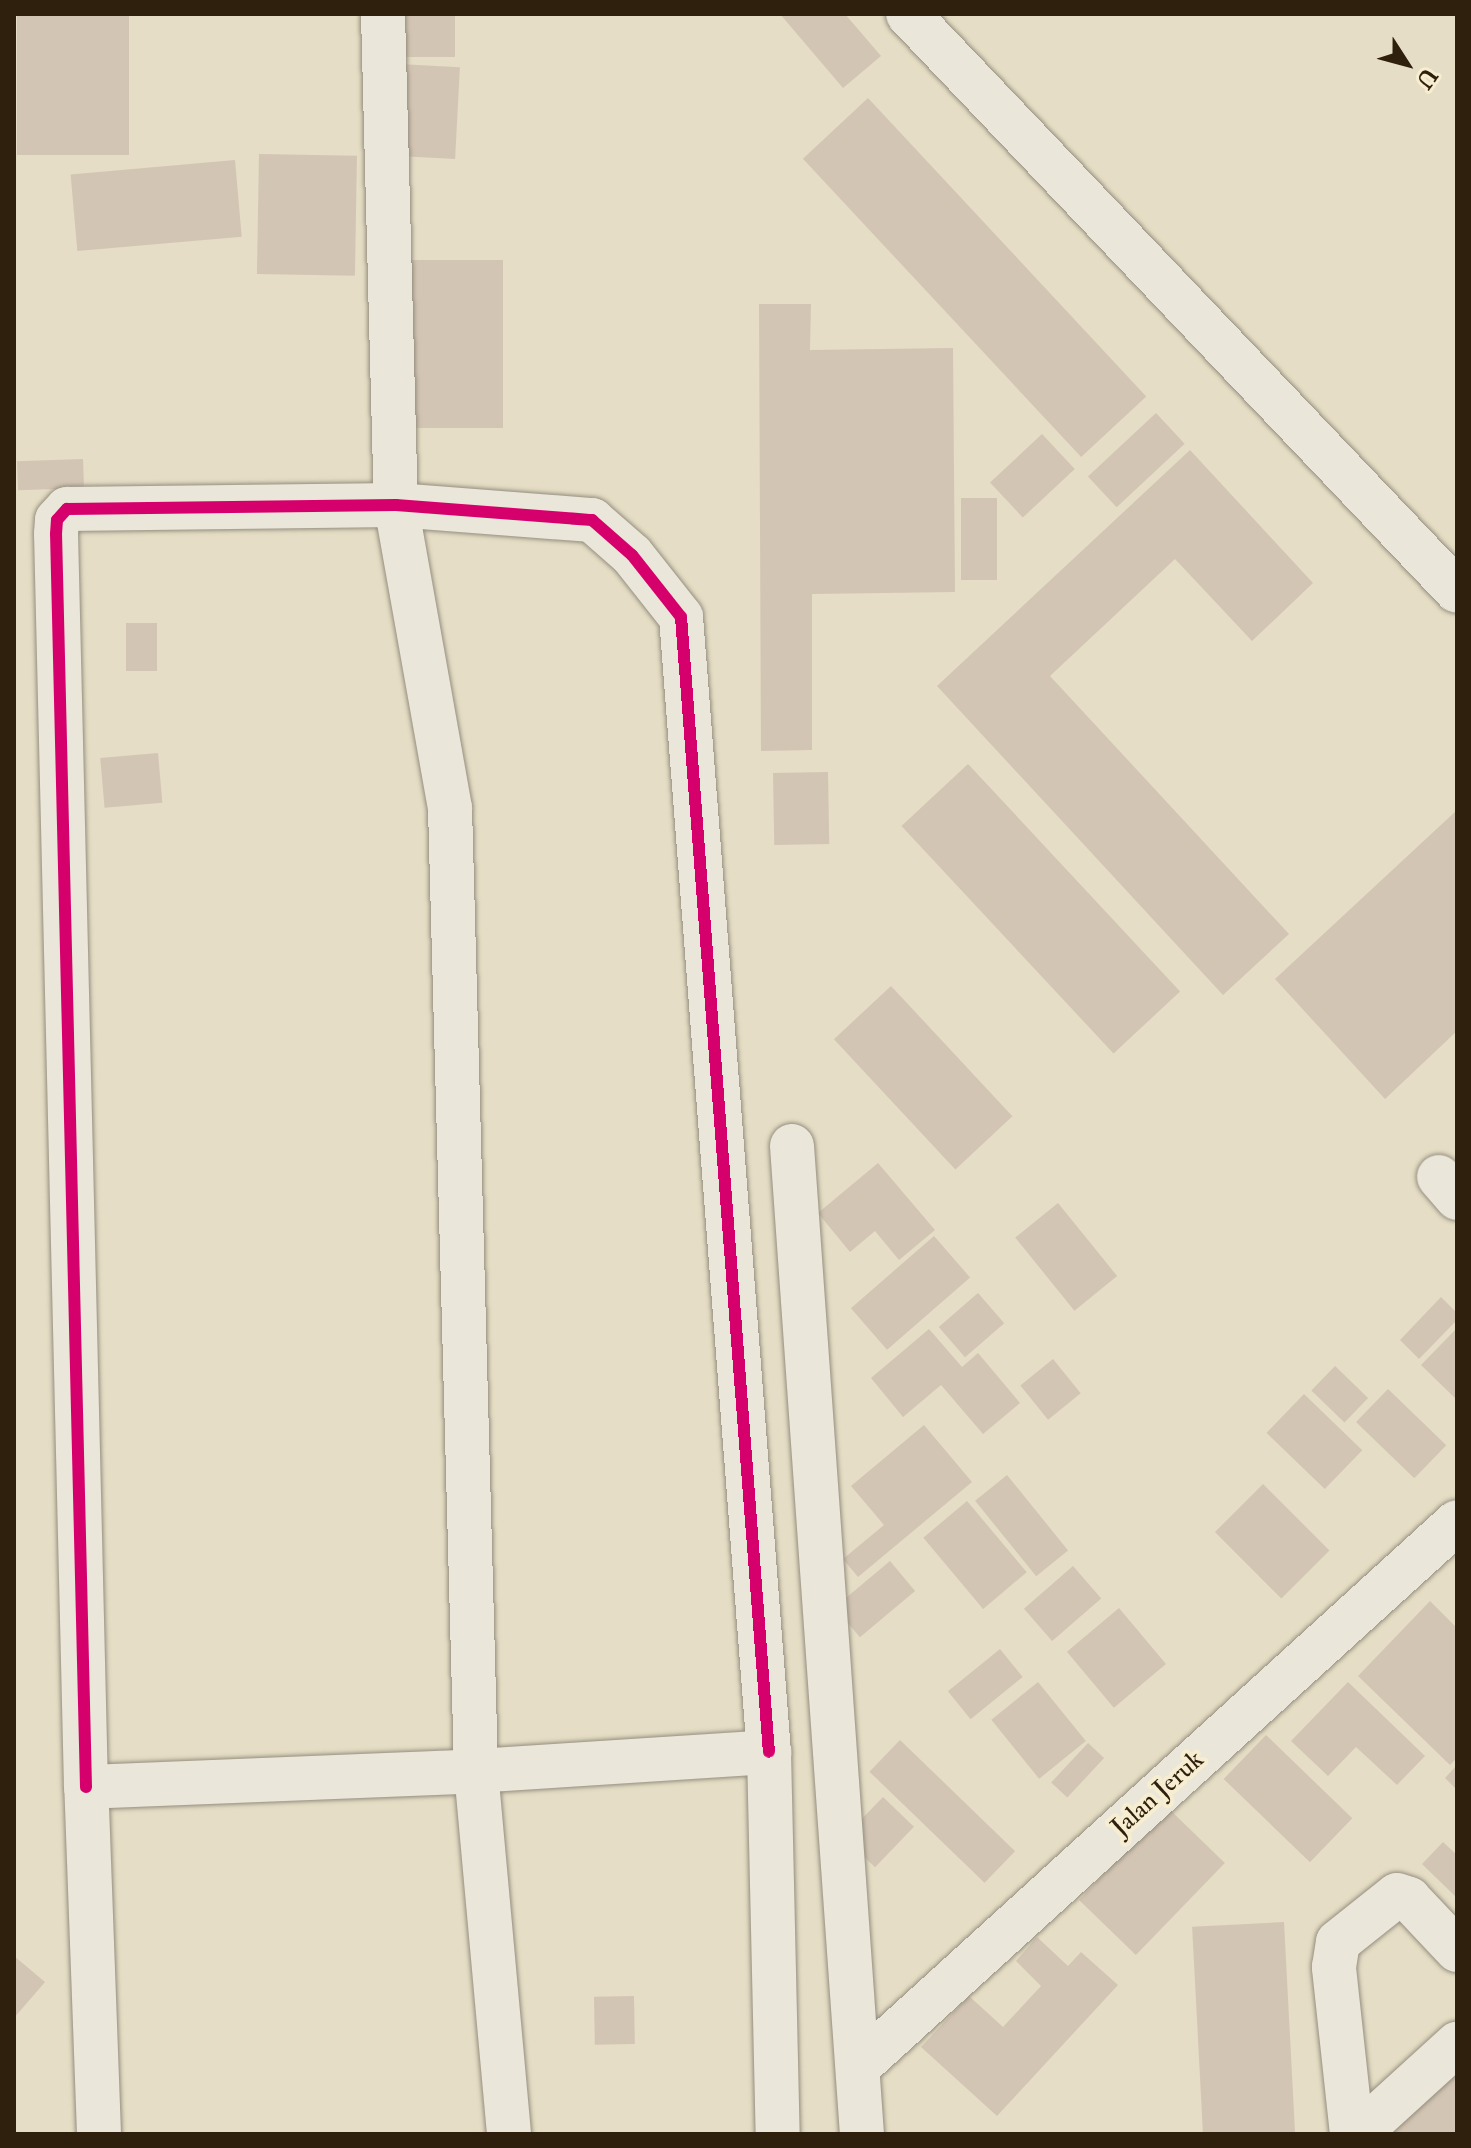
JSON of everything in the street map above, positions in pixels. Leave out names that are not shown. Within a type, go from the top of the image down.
[{"type":"street","points":[[383,14],[396,505],[450,808],[476,1771],[509,2134]]},
{"type":"street","points":[[908,14],[1457,591]]},
{"type":"street","points":[[99,2134],[86,1787],[57,520],[67,509],[396,505],[592,520],[632,555],[681,617],[769,1752],[778,2134]]},
{"type":"street","points":[[792,1146],[862,2134]]},
{"type":"street","name":"Jalan Jeruk","points":[[859,2066],[1453,1535]]},
{"type":"street","points":[[86,1787],[476,1771],[769,1752]]},
{"type":"street","points":[[1352,2134],[1334,1967],[1338,1942],[1397,1895],[1409,1899],[1457,1950]]},
{"type":"street","points":[[1358,2134],[1457,2044]]},
{"type":"building","points":[[17,14],[129,14],[129,155],[17,155]]},
{"type":"building","points":[[400,14],[455,14],[455,57],[400,57]]},
{"type":"building","points":[[780,14],[845,14],[881,56],[843,88]]},
{"type":"building","points":[[399,64],[460,67],[455,159],[394,156]]},
{"type":"building","points":[[868,98],[1146,396],[1081,457],[803,159]]},
{"type":"building","points":[[259,154],[357,156],[355,276],[257,274]]},
{"type":"building","points":[[235,160],[242,237],[77,251],[71,174]]},
{"type":"building","points":[[411,260],[503,260],[503,428],[411,428]]},
{"type":"building","points":[[759,304],[811,304],[810,350],[953,348],[955,592],[812,594],[812,750],[761,751]]},
{"type":"building","points":[[1156,413],[1185,444],[1117,507],[1088,476]]},
{"type":"building","points":[[1042,434],[1075,469],[1023,518],[990,482]]},
{"type":"building","points":[[1190,450],[1313,583],[1252,641],[1175,559],[1050,676],[1289,934],[1223,995],[937,686]]},
{"type":"building","points":[[83,459],[84,488],[18,490],[17,461]]},
{"type":"building","points":[[961,498],[997,498],[997,580],[961,580]]},
{"type":"building","points":[[126,623],[157,623],[157,671],[126,671]]},
{"type":"building","points":[[158,753],[162,803],[105,808],[100,758]]},
{"type":"building","points":[[968,764],[1180,991],[1114,1054],[901,826]]},
{"type":"building","points":[[828,772],[829,844],[774,845],[773,773]]},
{"type":"building","points":[[1457,810],[1457,1031],[1385,1099],[1275,979]]},
{"type":"building","points":[[891,986],[1012,1116],[955,1169],[834,1039]]},
{"type":"building","points":[[878,1163],[935,1230],[899,1260],[875,1231],[850,1252],[818,1213]]},
{"type":"building","points":[[1058,1203],[1117,1276],[1074,1311],[1015,1238]]},
{"type":"building","points":[[934,1236],[970,1278],[887,1350],[851,1308]]},
{"type":"building","points":[[978,1293],[1004,1323],[965,1357],[939,1327]]},
{"type":"building","points":[[1441,1297],[1457,1313],[1457,1320],[1419,1359],[1400,1340]]},
{"type":"building","points":[[1457,1328],[1457,1400],[1421,1365]]},
{"type":"building","points":[[929,1329],[962,1367],[978,1353],[1020,1403],[983,1434],[941,1385],[903,1417],[871,1378]]},
{"type":"building","points":[[1053,1359],[1081,1393],[1048,1420],[1020,1385]]},
{"type":"building","points":[[1335,1366],[1368,1398],[1344,1422],[1311,1390]]},
{"type":"building","points":[[1388,1389],[1446,1445],[1414,1478],[1356,1422]]},
{"type":"building","points":[[1304,1394],[1362,1450],[1325,1489],[1266,1433]]},
{"type":"building","points":[[924,1425],[972,1482],[858,1577],[843,1559],[884,1525],[851,1486]]},
{"type":"building","points":[[1007,1475],[1068,1550],[1036,1576],[975,1501]]},
{"type":"building","points":[[1263,1484],[1329,1550],[1281,1599],[1215,1532]]},
{"type":"building","points":[[967,1501],[1027,1572],[983,1609],[923,1538]]},
{"type":"building","points":[[890,1561],[915,1591],[860,1637],[835,1607]]},
{"type":"building","points":[[1073,1566],[1101,1598],[1052,1641],[1024,1609]]},
{"type":"building","points":[[1430,1601],[1457,1628],[1457,1758],[1450,1765],[1358,1676]]},
{"type":"building","points":[[1119,1608],[1166,1664],[1114,1708],[1067,1652]]},
{"type":"building","points":[[1000,1649],[1023,1677],[971,1719],[948,1691]]},
{"type":"building","points":[[1038,1682],[1086,1741],[1039,1779],[991,1720]]},
{"type":"building","points":[[1348,1682],[1425,1756],[1397,1785],[1356,1747],[1328,1776],[1291,1741]]},
{"type":"building","points":[[1266,1735],[1352,1818],[1310,1862],[1224,1779]]},
{"type":"building","points":[[900,1740],[1015,1851],[985,1883],[869,1772]]},
{"type":"building","points":[[1088,1743],[1104,1758],[1067,1797],[1051,1782]]},
{"type":"building","points":[[1457,1765],[1457,1790],[1445,1778]]},
{"type":"building","points":[[883,1797],[914,1827],[875,1867],[844,1837]]},
{"type":"building","points":[[1168,1808],[1225,1863],[1136,1955],[1079,1900]]},
{"type":"building","points":[[1443,1842],[1457,1855],[1457,1898],[1422,1864]]},
{"type":"building","points":[[1284,1922],[1295,2134],[1203,2134],[1192,1927]]},
{"type":"building","points":[[1037,1937],[1068,1966],[1081,1952],[1118,1985],[997,2116],[921,2047],[969,1996],[1003,2027],[1041,1986],[1016,1961]]},
{"type":"building","points":[[14,1956],[45,1982],[14,2018]]},
{"type":"building","points":[[634,1996],[635,2044],[595,2045],[594,1997]]},
{"type":"building","points":[[1457,2051],[1457,2134],[1381,2134]]},
{"type":"cycle path","points":[[86,1787],[56,534],[57,520],[67,509],[396,505],[592,520],[632,555],[681,617],[769,1752]]}]
